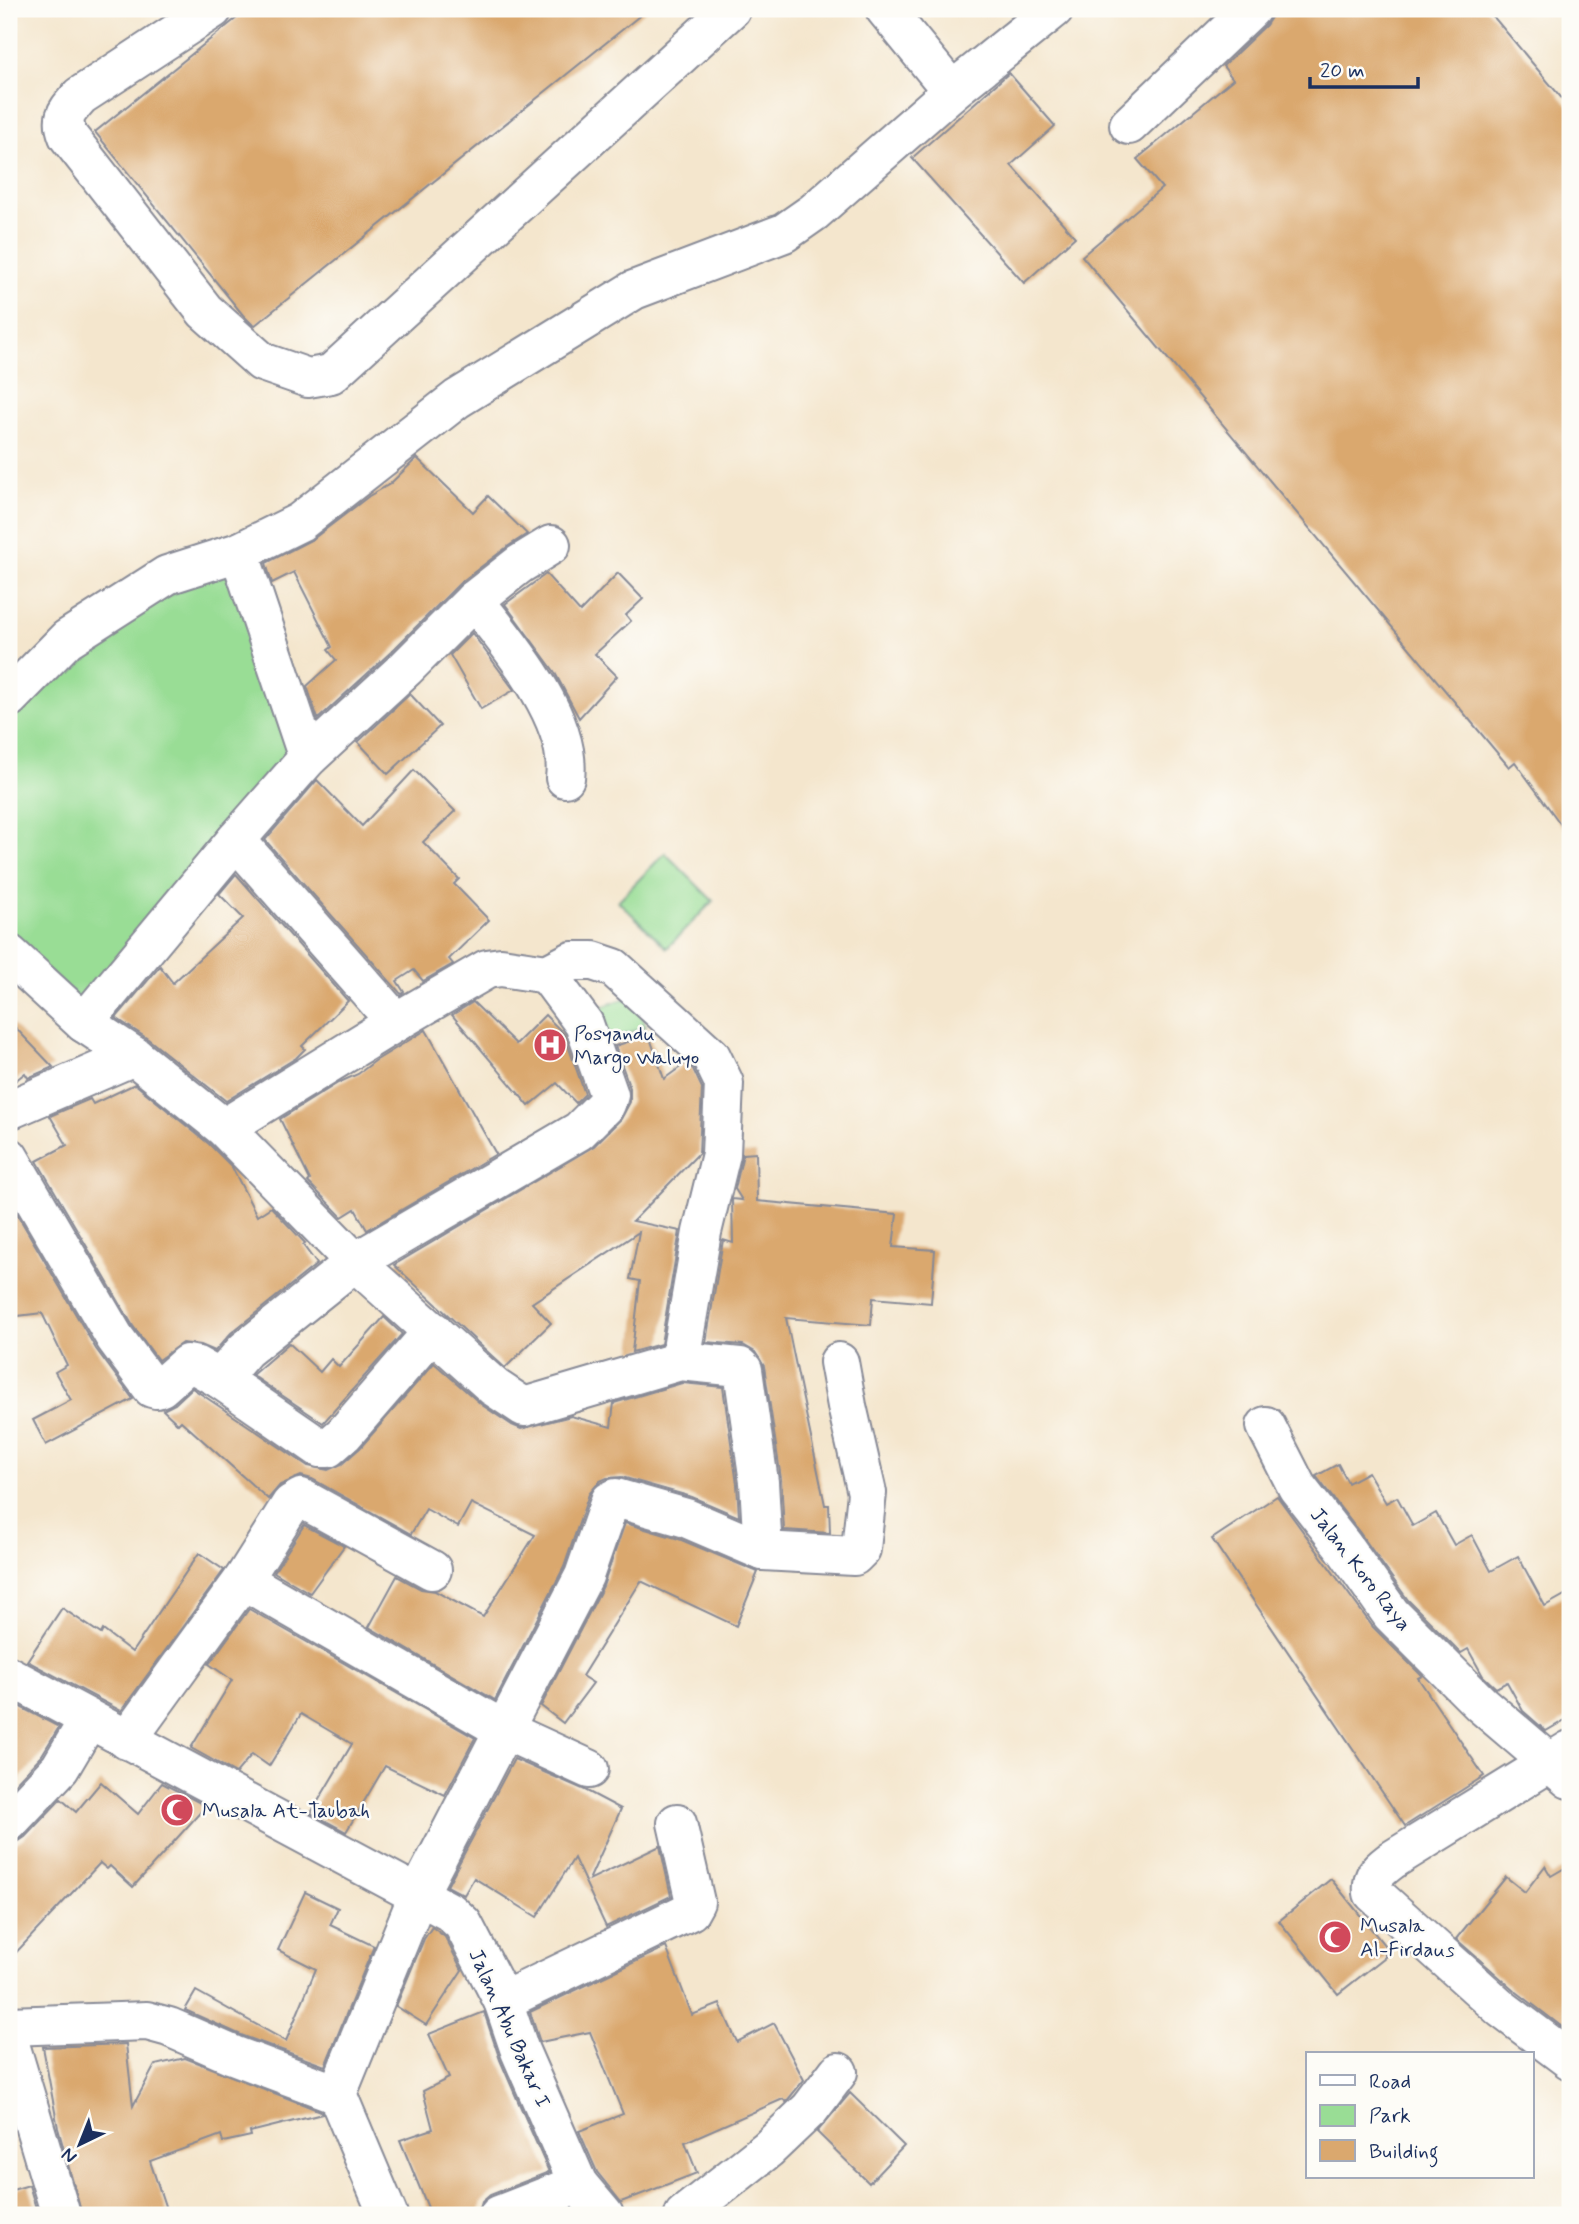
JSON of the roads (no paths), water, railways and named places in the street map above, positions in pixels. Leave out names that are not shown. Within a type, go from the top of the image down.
[{"type":"street","points":[[213,9],[80,96],[65,116],[63,124],[68,136],[205,312],[262,362],[308,378],[331,374],[731,9]]},
{"type":"street","points":[[885,9],[952,91]]},
{"type":"street","points":[[9,698],[67,639],[167,575],[239,552],[300,522],[457,400],[634,289],[784,233],[814,212],[952,91],[1054,9]]},
{"type":"street","points":[[1129,125],[1251,9]]},
{"type":"street","points":[[84,1023],[236,839],[308,758],[406,668],[474,600],[551,545]]},
{"type":"street","points":[[239,552],[308,758]]},
{"type":"street","points":[[474,600],[522,661],[553,714],[566,761],[565,778]]},
{"type":"street","points":[[236,839],[396,1022]]},
{"type":"street","points":[[9,954],[84,1023],[134,1056],[225,1128],[355,1262],[494,1387],[524,1407],[680,1361],[740,1367],[743,1370],[760,1482],[763,1551]]},
{"type":"street","points":[[225,1128],[487,969],[500,967],[547,974],[572,961],[593,961],[614,968],[711,1056],[724,1083],[721,1154],[702,1232],[680,1361]]},
{"type":"street","points":[[219,1379],[244,1350],[355,1262],[579,1131],[606,1104],[609,1095],[584,1024],[547,974]]},
{"type":"street","points":[[9,1110],[134,1056]]},
{"type":"street","points":[[9,1157],[115,1338],[152,1388],[161,1387],[187,1364],[197,1366],[320,1448],[328,1448],[344,1434],[433,1331]]},
{"type":"street","points":[[388,2215],[337,2094],[419,1894],[584,1576],[612,1499],[686,1518],[763,1551],[854,1556],[861,1549],[867,1493],[839,1362]]},
{"type":"street","name":"Jalan Koro Raya","points":[[1266,1426],[1297,1487],[1391,1614],[1481,1704],[1563,1765]]},
{"type":"street","points":[[127,1740],[243,1580],[291,1504],[301,1498],[432,1570]]},
{"type":"street","points":[[243,1580],[504,1730],[589,1769]]},
{"type":"street","name":"Jalan Abu Bakar I","points":[[9,1676],[450,1912],[463,1924],[503,2001],[520,2051],[578,2184],[604,2215]]},
{"type":"street","points":[[9,1822],[60,1768],[89,1719]]},
{"type":"street","points":[[1563,1765],[1392,1860],[1377,1872],[1371,1882],[1373,1893],[1502,2009],[1570,2060]]},
{"type":"street","points":[[503,2001],[690,1911],[695,1902],[677,1823]]},
{"type":"street","points":[[9,2026],[146,2021],[169,2027],[233,2055],[337,2094]]},
{"type":"street","points":[[9,2041],[61,2215]]},
{"type":"street","points":[[684,2215],[768,2149],[810,2109],[838,2071]]},
{"type":"street","points":[[499,2215],[578,2184]]},
{"type":"place","name":"Posyandu Margo Waluyo","points":[[550,1045]]},
{"type":"place","name":"Musala At-Taubah","points":[[177,1810]]},
{"type":"place","name":"Musala Al-Firdaus","points":[[1335,1937]]}]
